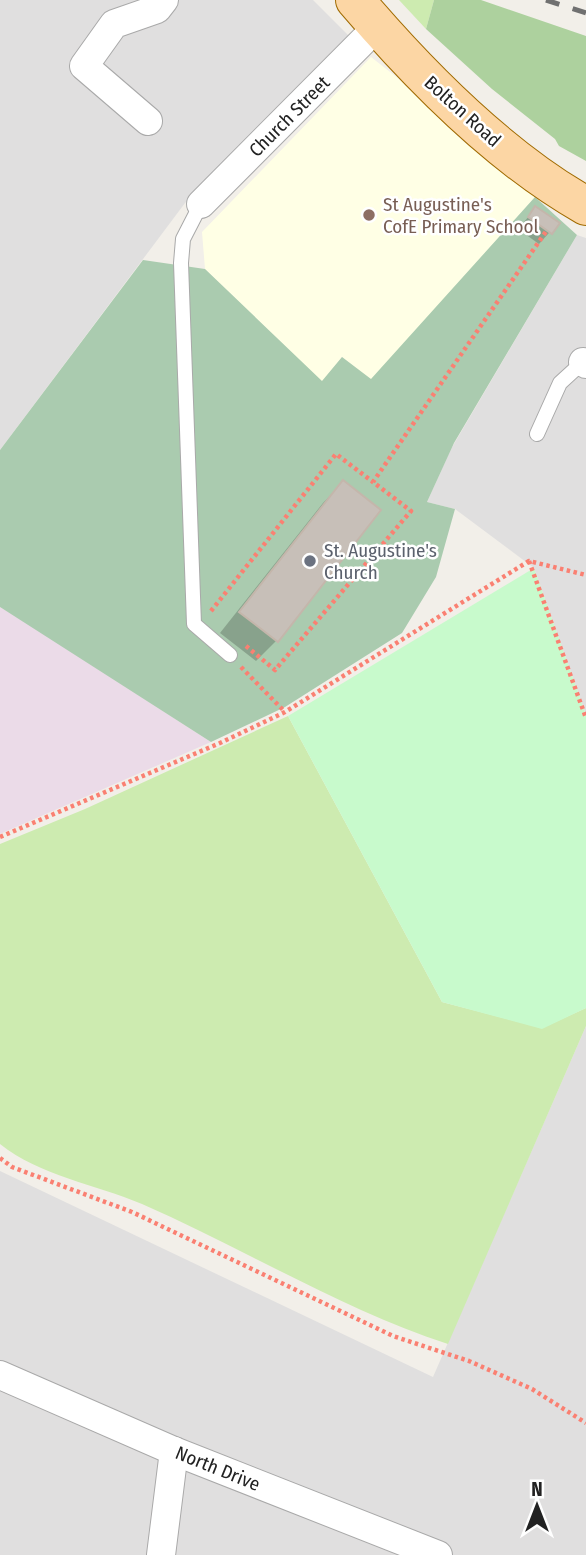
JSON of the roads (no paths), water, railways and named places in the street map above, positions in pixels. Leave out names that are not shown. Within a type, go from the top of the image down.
[{"type":"main road","name":"Bolton Road","points":[[366,13],[464,115],[519,160],[586,206]]},
{"type":"street","points":[[148,121],[84,66],[114,24],[157,9],[164,0]]},
{"type":"street","name":"Church Street","points":[[201,204],[366,13]]},
{"type":"street","name":"North Drive","points":[[0,1374],[405,1549],[438,1555]]},
{"type":"street","points":[[161,1555],[174,1451]]},
{"type":"lane","points":[[201,204],[183,239],[181,262],[194,624],[230,655]]},
{"type":"lane","points":[[537,433],[560,383],[584,363]]},
{"type":"railway","points":[[546,0],[586,13]]},
{"type":"place","name":"St Augustine's CofE Primary School","points":[[369,215]]},
{"type":"place","name":"St. Augustine's Church","points":[[310,561]]}]
